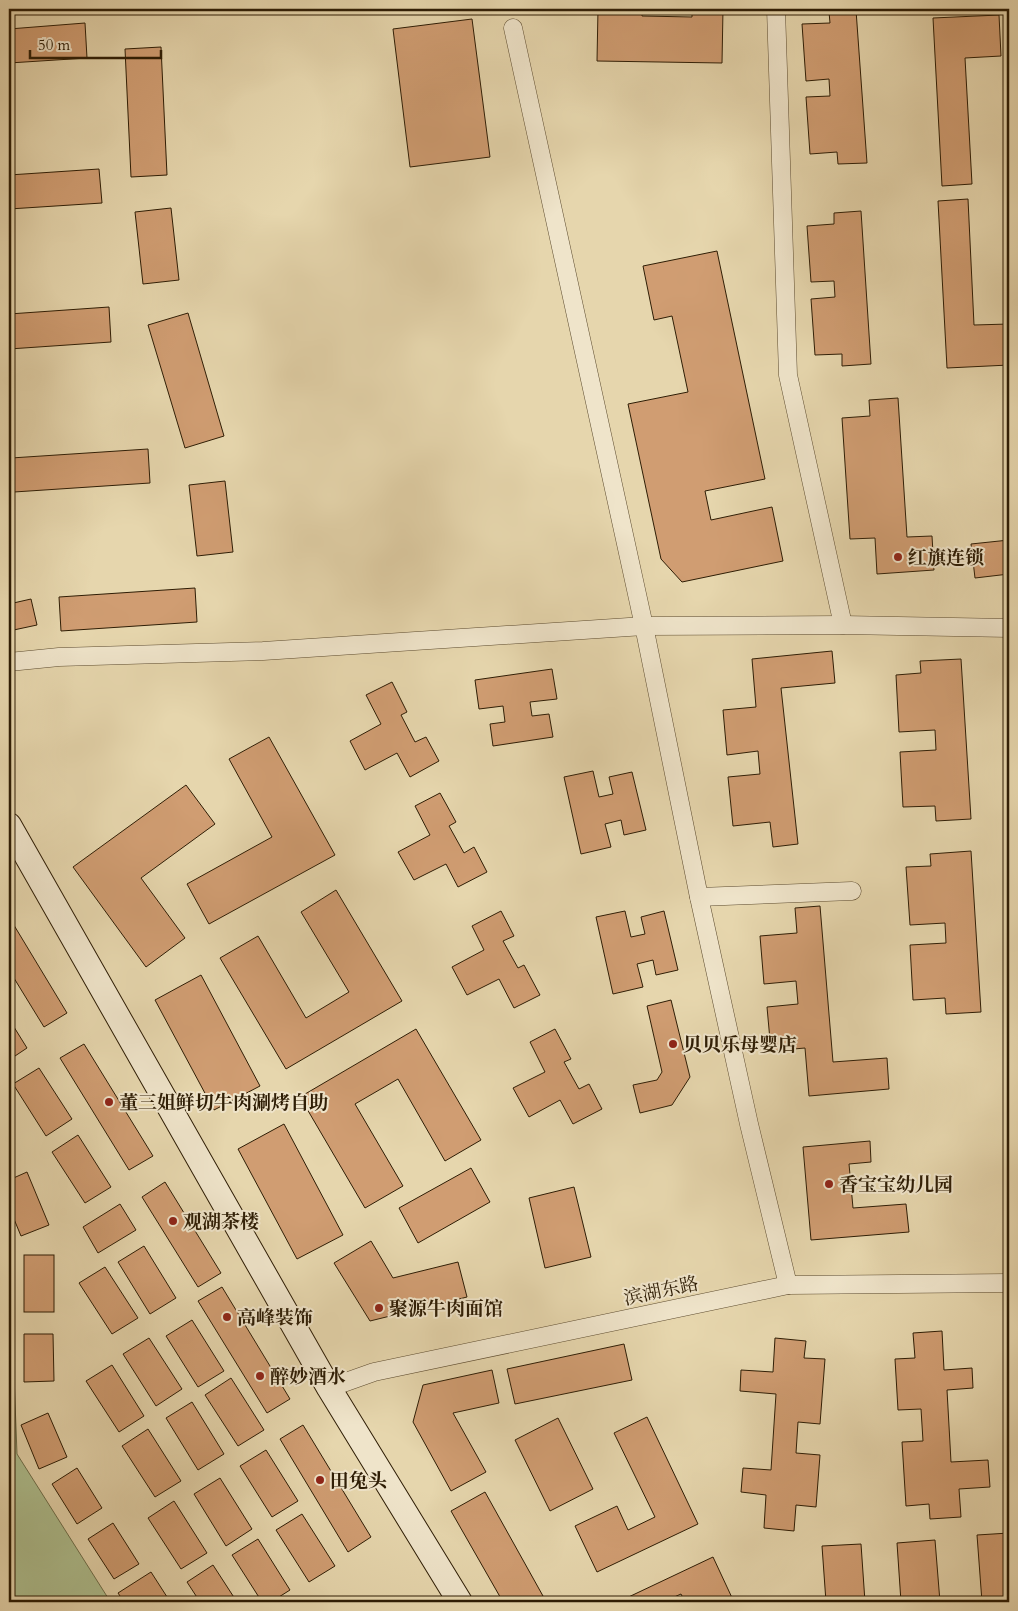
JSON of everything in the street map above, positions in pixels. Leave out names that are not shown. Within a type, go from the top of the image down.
[{"type":"street","points":[[776,9],[788,375],[843,625]]},
{"type":"street","points":[[513,28],[644,626],[699,897],[749,1124],[788,1285]]},
{"type":"street","points":[[9,662],[59,657],[263,651],[644,626],[843,625],[1009,628]]},
{"type":"street","points":[[9,825],[329,1388],[460,1602]]},
{"type":"street","points":[[699,897],[852,891]]},
{"type":"street","name":"滨湖东路","points":[[329,1388],[374,1372],[788,1285],[1009,1283]]},
{"type":"green space","points":[[9,1244],[17,1454],[112,1602],[9,1602]]},
{"type":"building","points":[[598,9],[642,9],[642,16],[692,17],[692,9],[723,9],[722,63],[597,61]]},
{"type":"building","points":[[856,10],[867,163],[838,164],[837,152],[810,154],[806,97],[830,96],[829,79],[806,81],[802,24],[830,23],[829,12]]},
{"type":"building","points":[[999,15],[1001,56],[965,58],[972,184],[942,186],[933,18]]},
{"type":"building","points":[[472,19],[490,157],[410,167],[393,29]]},
{"type":"building","points":[[85,23],[87,58],[9,63],[9,29]]},
{"type":"building","points":[[161,47],[167,175],[131,177],[125,49]]},
{"type":"building","points":[[99,169],[102,203],[9,209],[9,175]]},
{"type":"building","points":[[968,199],[974,325],[1009,324],[1009,365],[947,368],[938,201]]},
{"type":"building","points":[[171,208],[179,280],[143,284],[135,212]]},
{"type":"building","points":[[861,211],[871,364],[842,366],[842,354],[815,355],[811,299],[835,297],[834,281],[811,282],[807,226],[834,224],[834,213]]},
{"type":"building","points":[[717,251],[765,479],[705,491],[711,520],[772,507],[783,561],[682,582],[661,559],[628,404],[688,392],[672,316],[654,320],[643,266]]},
{"type":"building","points":[[109,307],[111,342],[9,349],[9,314]]},
{"type":"building","points":[[188,313],[224,436],[185,448],[148,325]]},
{"type":"building","points":[[898,398],[907,537],[932,536],[934,570],[877,574],[875,538],[850,539],[842,418],[870,416],[869,400]]},
{"type":"building","points":[[148,449],[150,483],[14,492],[11,458]]},
{"type":"building","points":[[225,481],[233,552],[197,556],[189,485]]},
{"type":"building","points":[[1009,540],[1009,574],[975,578],[971,544]]},
{"type":"building","points":[[195,588],[197,622],[61,631],[59,597]]},
{"type":"building","points":[[31,599],[37,625],[9,631],[9,604]]},
{"type":"building","points":[[832,651],[835,683],[781,688],[798,844],[773,847],[770,822],[733,826],[728,777],[760,774],[758,751],[727,755],[723,710],[756,707],[752,659]]},
{"type":"building","points":[[961,659],[971,819],[936,821],[935,806],[903,807],[900,752],[936,750],[935,730],[899,732],[896,675],[921,673],[920,661]]},
{"type":"building","points":[[552,669],[557,699],[530,702],[532,716],[549,714],[553,737],[493,746],[490,724],[505,722],[503,706],[479,709],[475,680]]},
{"type":"building","points":[[392,682],[407,712],[401,715],[415,742],[426,737],[439,761],[410,777],[397,753],[365,770],[350,741],[381,724],[366,695]]},
{"type":"building","points":[[269,737],[335,855],[209,924],[187,884],[272,837],[229,759]]},
{"type":"building","points":[[593,771],[599,797],[613,794],[609,777],[632,772],[646,830],[624,835],[621,820],[605,824],[611,847],[581,854],[564,777]]},
{"type":"building","points":[[186,785],[215,824],[141,878],[185,938],[146,967],[73,867]]},
{"type":"building","points":[[440,793],[456,822],[449,826],[464,853],[474,847],[487,872],[458,887],[446,864],[414,880],[398,852],[430,835],[415,806]]},
{"type":"building","points":[[971,851],[981,1012],[946,1014],[945,998],[913,1000],[910,945],[946,943],[945,923],[910,925],[906,867],[931,866],[930,854]]},
{"type":"building","points":[[336,890],[402,1001],[286,1069],[220,958],[258,936],[306,1018],[349,992],[301,912]]},
{"type":"building","points":[[820,906],[833,1062],[887,1058],[889,1089],[809,1096],[805,1048],[771,1051],[767,1007],[798,1004],[796,981],[764,984],[760,936],[797,933],[795,908]]},
{"type":"building","points":[[501,911],[514,936],[503,941],[518,968],[524,965],[540,995],[514,1008],[499,979],[467,995],[452,967],[484,950],[472,926]]},
{"type":"building","points":[[625,911],[631,937],[645,934],[641,917],[664,911],[678,970],[656,975],[653,960],[637,964],[643,987],[613,994],[596,917]]},
{"type":"building","points":[[9,917],[67,1013],[44,1027],[9,970]]},
{"type":"building","points":[[201,975],[260,1086],[214,1110],[155,1000]]},
{"type":"building","points":[[671,1000],[690,1077],[672,1105],[640,1113],[633,1085],[657,1080],[662,1072],[647,1006]]},
{"type":"building","points":[[9,1019],[27,1048],[9,1060]]},
{"type":"building","points":[[416,1029],[481,1140],[445,1161],[398,1079],[355,1104],[403,1186],[365,1208],[300,1097]]},
{"type":"building","points":[[555,1029],[571,1059],[564,1062],[579,1089],[589,1084],[602,1109],[573,1124],[560,1100],[529,1117],[513,1088],[545,1072],[530,1042]]},
{"type":"building","points":[[84,1044],[153,1156],[129,1170],[60,1058]]},
{"type":"building","points":[[39,1068],[72,1119],[46,1136],[13,1084]]},
{"type":"building","points":[[284,1124],[343,1235],[297,1259],[238,1149]]},
{"type":"building","points":[[78,1135],[111,1187],[85,1203],[52,1152]]},
{"type":"building","points":[[9,1141],[13,1151],[9,1153]]},
{"type":"building","name":"香宝宝幼儿园","points":[[870,1141],[871,1162],[849,1164],[853,1208],[906,1204],[909,1232],[811,1240],[803,1147]]},
{"type":"building","points":[[471,1168],[490,1202],[418,1243],[399,1208]]},
{"type":"building","points":[[27,1172],[49,1225],[21,1236],[9,1207],[9,1180]]},
{"type":"building","points":[[165,1182],[221,1273],[198,1287],[142,1197]]},
{"type":"building","points":[[574,1187],[591,1257],[545,1268],[529,1198]]},
{"type":"building","points":[[120,1204],[136,1230],[98,1253],[83,1227]]},
{"type":"building","points":[[371,1241],[393,1278],[458,1262],[467,1297],[370,1321],[334,1263]]},
{"type":"building","points":[[144,1246],[176,1298],[150,1314],[118,1262]]},
{"type":"building","points":[[24,1255],[54,1255],[54,1312],[24,1312]]},
{"type":"building","points":[[105,1267],[138,1318],[112,1334],[79,1283]]},
{"type":"building","points":[[222,1287],[290,1399],[267,1413],[198,1301]]},
{"type":"building","points":[[192,1320],[224,1371],[198,1387],[166,1336]]},
{"type":"building","points":[[942,1331],[944,1370],[972,1368],[973,1388],[947,1390],[951,1462],[988,1460],[990,1487],[959,1489],[961,1517],[930,1519],[929,1504],[906,1506],[902,1442],[923,1441],[921,1409],[898,1410],[895,1359],[915,1358],[913,1333]]},
{"type":"building","points":[[24,1334],[53,1334],[54,1381],[24,1382]]},
{"type":"building","points":[[149,1338],[182,1389],[156,1406],[123,1354]]},
{"type":"building","points":[[775,1338],[806,1341],[804,1358],[825,1359],[820,1424],[798,1422],[796,1453],[820,1455],[816,1507],[796,1505],[794,1531],[764,1528],[766,1495],[741,1492],[743,1468],[771,1470],[776,1394],[740,1391],[741,1370],[773,1372]]},
{"type":"building","points":[[624,1344],[632,1380],[515,1404],[507,1369]]},
{"type":"building","points":[[112,1365],[144,1416],[119,1432],[86,1381]]},
{"type":"building","points":[[492,1370],[499,1403],[453,1413],[486,1472],[451,1491],[413,1422],[423,1385]]},
{"type":"building","points":[[231,1378],[264,1430],[238,1446],[205,1395]]},
{"type":"building","points":[[192,1402],[224,1454],[198,1470],[166,1418]]},
{"type":"building","points":[[48,1413],[67,1457],[39,1469],[21,1425]]},
{"type":"building","points":[[647,1417],[698,1524],[597,1572],[575,1526],[617,1506],[628,1530],[655,1517],[614,1433]]},
{"type":"building","points":[[558,1418],[593,1489],[550,1511],[515,1440]]},
{"type":"building","points":[[303,1425],[371,1537],[348,1552],[280,1439]]},
{"type":"building","points":[[148,1429],[181,1481],[155,1497],[122,1446]]},
{"type":"building","points":[[266,1450],[298,1501],[272,1517],[240,1466]]},
{"type":"building","points":[[77,1468],[102,1508],[77,1524],[52,1484]]},
{"type":"building","points":[[220,1478],[252,1529],[226,1546],[194,1494]]},
{"type":"building","points":[[485,1492],[543,1596],[532,1602],[503,1602],[451,1511]]},
{"type":"building","points":[[174,1501],[207,1553],[181,1569],[148,1518]]},
{"type":"building","points":[[302,1514],[335,1566],[309,1582],[276,1530]]},
{"type":"building","points":[[113,1523],[139,1564],[114,1579],[88,1539]]},
{"type":"building","points":[[1009,1533],[1009,1602],[982,1602],[977,1535]]},
{"type":"building","points":[[258,1539],[290,1590],[271,1602],[262,1602],[232,1555]]},
{"type":"building","points":[[935,1540],[940,1602],[901,1602],[897,1543]]},
{"type":"building","points":[[861,1544],[865,1602],[826,1602],[822,1546]]},
{"type":"building","points":[[713,1557],[734,1602],[685,1602],[681,1594],[663,1602],[618,1602]]},
{"type":"building","points":[[213,1565],[237,1602],[200,1602],[187,1582]]},
{"type":"building","points":[[151,1572],[169,1600],[165,1602],[124,1602],[118,1593]]},
{"type":"place","name":"红旗连锁","points":[[898,557]]},
{"type":"place","name":"贝贝乐母婴店","points":[[673,1044]]},
{"type":"place","name":"董三姐鲜切牛肉涮烤自助","points":[[109,1102]]},
{"type":"place","name":"香宝宝幼儿园","points":[[829,1184]]},
{"type":"place","name":"观湖茶楼","points":[[173,1221]]},
{"type":"place","name":"聚源牛肉面馆","points":[[379,1308]]},
{"type":"place","name":"高峰装饰","points":[[227,1317]]},
{"type":"place","name":"醉妙酒水","points":[[260,1376]]},
{"type":"place","name":"田兔头","points":[[320,1480]]}]
